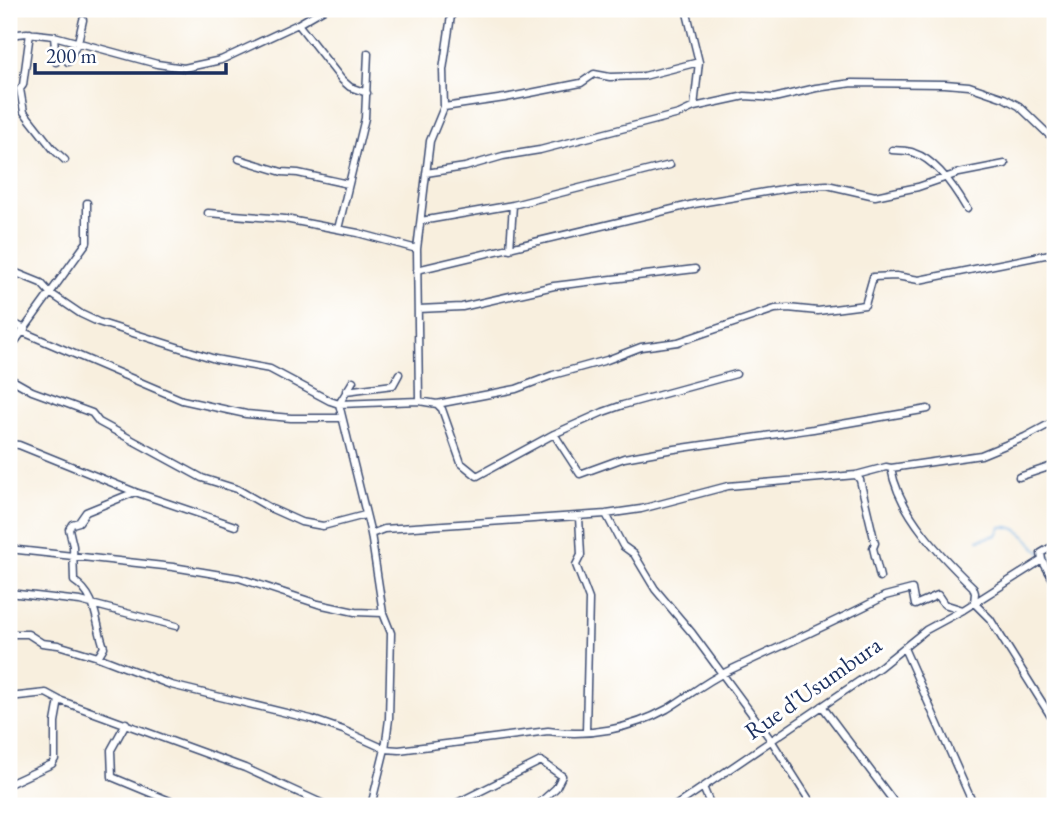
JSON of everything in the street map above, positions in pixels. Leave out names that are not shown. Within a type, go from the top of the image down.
[{"type":"street","points":[[9,35],[30,33],[54,36],[157,64],[184,68],[221,60],[324,9]]},
{"type":"street","points":[[419,401],[417,248],[430,141],[444,107],[443,70],[452,9]]},
{"type":"street","points":[[686,9],[699,62],[694,107]]},
{"type":"street","points":[[68,62],[78,42],[83,20]]},
{"type":"street","points":[[298,24],[342,80],[350,87],[366,93]]},
{"type":"street","points":[[30,33],[23,85],[20,89],[24,112],[65,160]]},
{"type":"street","points":[[54,36],[56,62]]},
{"type":"street","points":[[338,229],[365,118],[368,53]]},
{"type":"street","points":[[444,107],[581,83],[594,74],[610,77],[643,76],[699,62]]},
{"type":"street","points":[[426,173],[540,150],[679,114],[694,107],[745,96],[774,98],[852,83],[968,86],[1019,106],[1048,134]]},
{"type":"street","points":[[892,150],[912,152],[927,159],[954,186],[967,209]]},
{"type":"street","points":[[239,159],[282,172],[348,184]]},
{"type":"street","points":[[417,270],[694,204],[795,187],[827,185],[875,196],[1005,164]]},
{"type":"street","points":[[421,220],[513,205],[670,165]]},
{"type":"street","points":[[9,350],[87,243],[87,203]]},
{"type":"street","points":[[510,249],[513,205]]},
{"type":"street","points":[[208,213],[285,219],[417,248]]},
{"type":"street","points":[[9,270],[41,283],[50,293],[98,322],[215,359],[270,369],[339,404],[419,401],[437,404],[516,389],[641,347],[678,342],[775,309],[818,312],[865,305],[873,277],[896,276],[919,280],[1055,253]]},
{"type":"street","points":[[418,309],[462,307],[554,286],[695,269]]},
{"type":"street","points":[[9,321],[182,400],[246,414],[291,418],[341,418]]},
{"type":"street","points":[[346,391],[393,385],[400,374]]},
{"type":"street","points":[[437,404],[442,409],[461,463],[477,476],[554,434],[623,405],[736,374]]},
{"type":"street","points":[[9,378],[32,391],[92,413],[99,422],[202,478],[237,489],[301,522],[323,526],[365,515]]},
{"type":"street","points":[[353,381],[339,404],[341,418],[371,534],[383,613],[390,633],[388,719],[371,806]]},
{"type":"street","points":[[554,434],[580,474],[624,458],[929,409]]},
{"type":"street","points":[[371,534],[384,528],[606,514],[640,509],[738,484],[856,475],[886,467],[981,455],[1025,438],[1055,421]]},
{"type":"street","points":[[9,444],[19,445],[135,492],[235,526]]},
{"type":"street","points":[[1019,477],[1055,465]]},
{"type":"street","points":[[891,468],[893,480],[926,539],[973,587],[974,603],[990,619],[1055,723]]},
{"type":"street","points":[[856,475],[860,480],[876,543],[873,548],[880,578]]},
{"type":"street","points":[[98,657],[104,647],[98,630],[95,604],[84,587],[74,581],[69,529],[72,524],[79,522],[86,512],[135,492]]},
{"type":"street","points":[[606,514],[623,546],[639,561],[655,589],[692,633],[771,740],[813,806]]},
{"type":"street","points":[[579,517],[582,555],[576,565],[589,599],[586,732]]},
{"type":"street","name":"Rue d'Usumbura","points":[[675,806],[822,706],[904,648],[926,629],[963,610],[1042,560],[1041,553],[1055,545]]},
{"type":"street","points":[[9,549],[173,567],[239,578],[318,604],[355,612],[383,613]]},
{"type":"street","points":[[1042,560],[1055,583]]},
{"type":"street","points":[[9,634],[28,634],[42,643],[98,657],[171,685],[310,719],[343,730],[384,749],[399,750],[548,731],[567,734],[606,731],[631,725],[664,710],[722,674],[885,596],[912,589],[915,605],[938,596],[944,604],[963,610]]},
{"type":"street","points":[[9,593],[60,597],[176,626]]},
{"type":"street","points":[[904,648],[974,806]]},
{"type":"street","points":[[9,697],[46,693],[245,768],[328,806]]},
{"type":"street","points":[[9,784],[52,764],[55,760],[55,722],[60,700]]},
{"type":"street","points":[[822,706],[897,806]]},
{"type":"street","points":[[126,723],[111,750],[112,777],[182,806]]},
{"type":"street","points":[[451,806],[541,761],[562,776],[556,788],[536,806]]},
{"type":"street","points":[[703,787],[711,806]]},
{"type":"waterway","points":[[978,540],[997,535],[1001,527],[1013,528],[1023,534],[1041,553]]},
{"type":"waterway","points":[[1045,555],[1055,558]]}]
